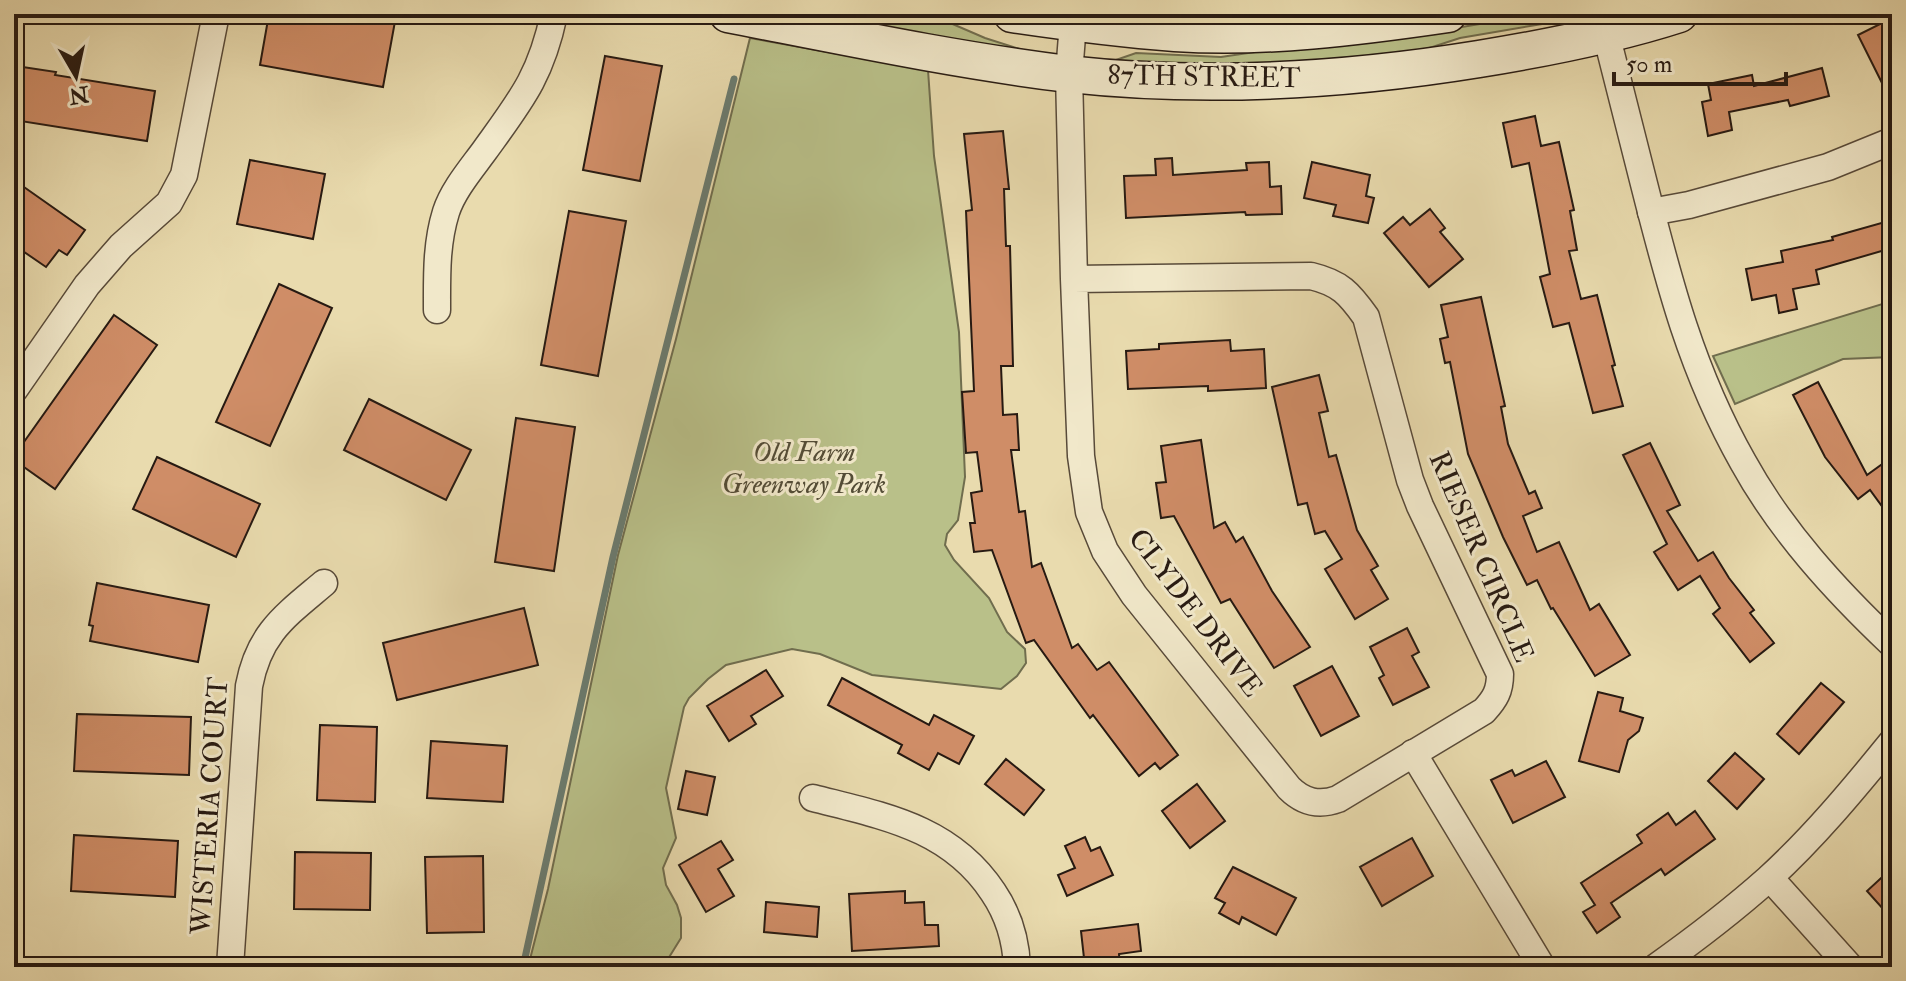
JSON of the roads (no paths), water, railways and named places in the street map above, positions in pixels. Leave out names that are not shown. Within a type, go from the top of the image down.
[{"type":"street","points":[[14,390],[87,285],[121,246],[176,194],[184,175],[216,14]]},
{"type":"street","points":[[437,310],[437,257],[447,209],[466,176],[536,75],[554,14]]},
{"type":"street","name":"87TH STREET","points":[[728,14],[1069,74],[1190,81],[1286,80],[1407,71],[1519,53],[1603,25],[1679,14]]},
{"type":"street","name":"87TH STREET","points":[[1012,14],[1178,33],[1278,32],[1448,14]]},
{"type":"street","name":"CLYDE DRIVE","points":[[1073,23],[1069,74],[1081,456],[1089,512],[1105,551],[1128,586],[1296,795],[1316,803],[1338,799],[1413,753]]},
{"type":"street","points":[[1603,25],[1681,325],[1704,384],[1743,463],[1772,508],[1810,558],[1892,644]]},
{"type":"street","points":[[1651,212],[1689,205],[1828,167],[1892,141]]},
{"type":"street","name":"RIESER CIRCLE","points":[[1074,279],[1311,276],[1330,280],[1355,301],[1366,317],[1410,480],[1500,674],[1500,688],[1484,711],[1413,753]]},
{"type":"street","name":"WISTERIA COURT","points":[[230,967],[249,686],[254,662],[276,623],[324,583]]},
{"type":"street","points":[[1656,967],[1770,878],[1818,829],[1892,742]]},
{"type":"street","points":[[1413,753],[1542,967]]},
{"type":"street","points":[[813,798],[922,830],[962,855],[980,872],[999,901],[1013,940],[1017,967]]},
{"type":"street","points":[[1770,878],[1850,967]]},
{"type":"waterway","points":[[523,967],[613,557],[734,79]]},
{"type":"park label","name":"Old Farm Greenway Park","points":[[804,468]]}]
